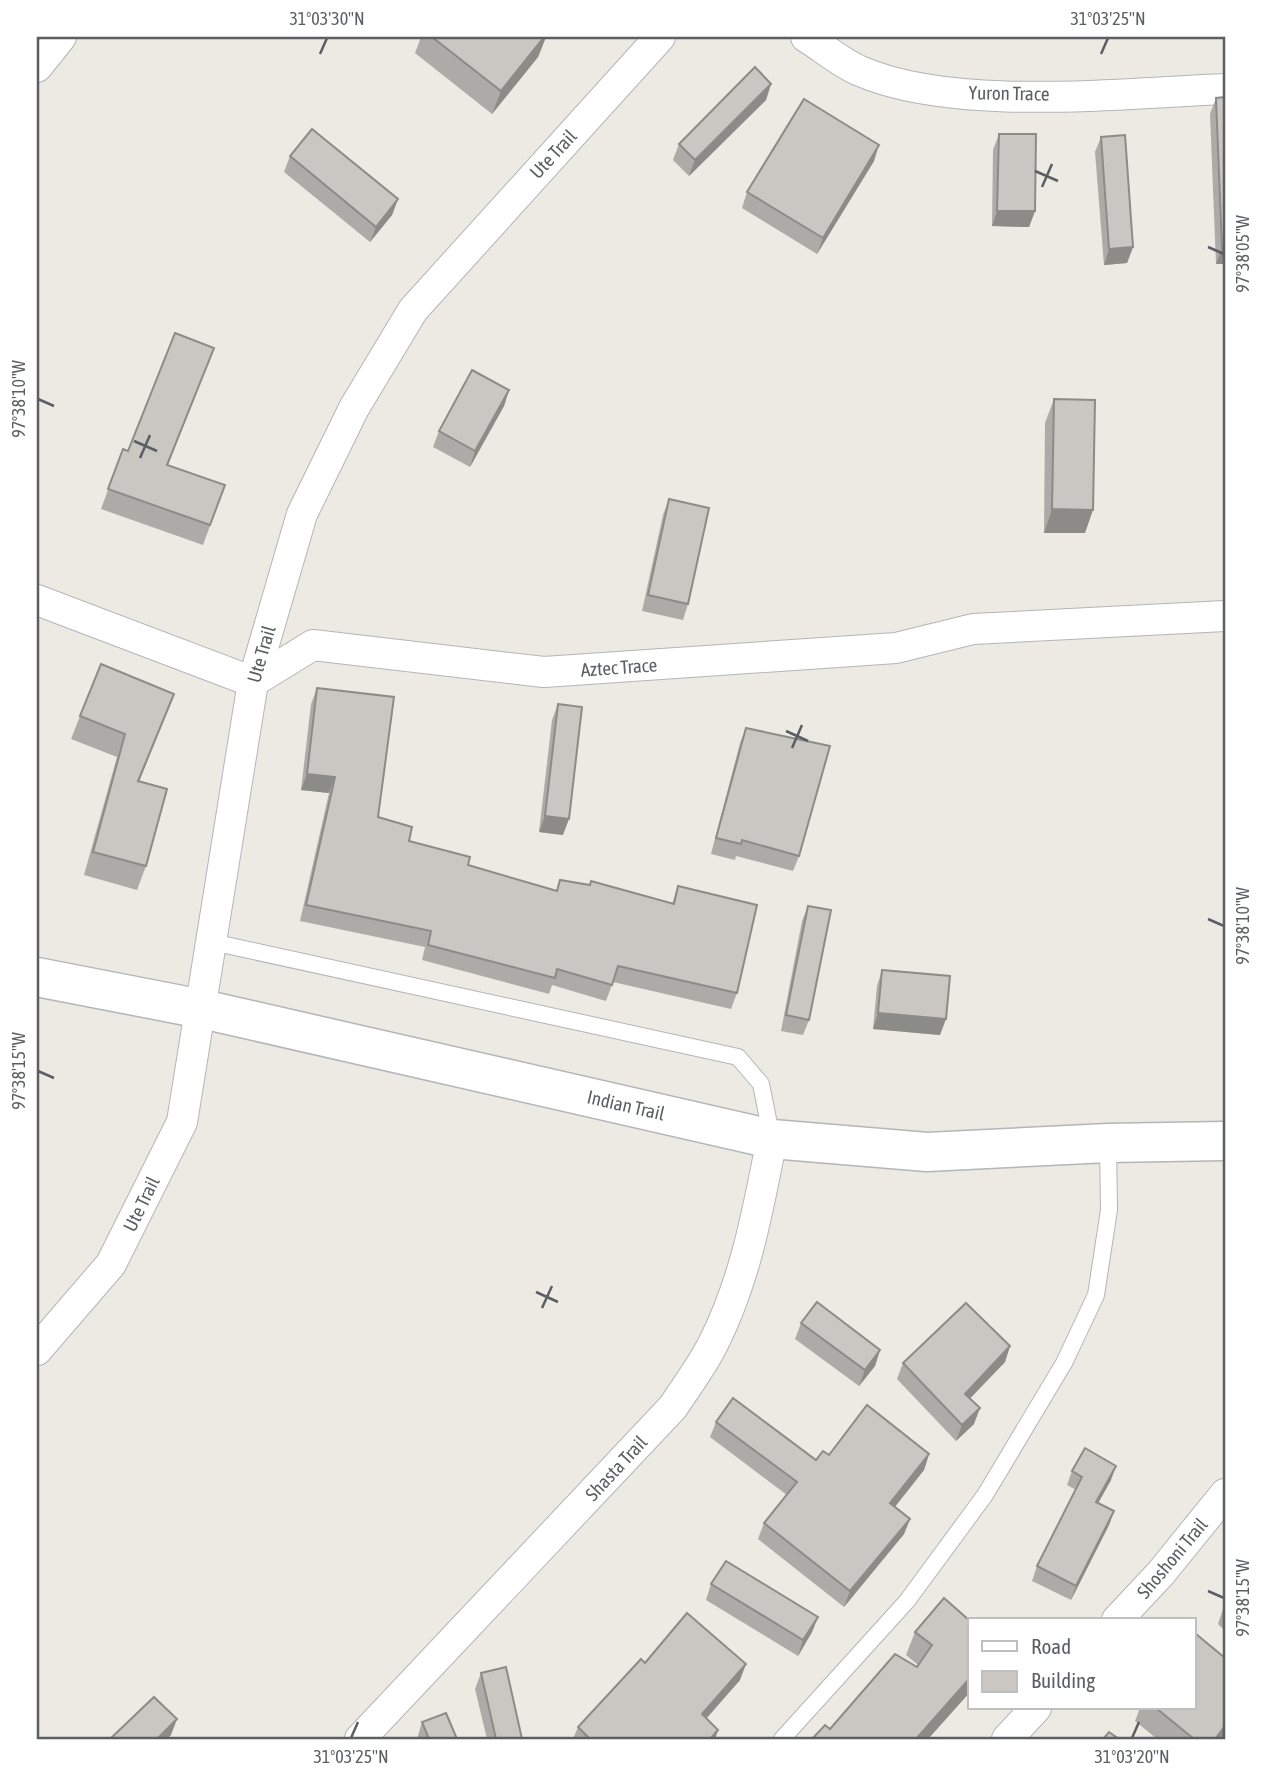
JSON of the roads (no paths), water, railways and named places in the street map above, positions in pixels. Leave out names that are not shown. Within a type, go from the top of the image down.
[{"type":"street","points":[[37,67],[61,37]]},
{"type":"street","name":"Ute Trail","points":[[37,1350],[111,1264],[181,1122],[202,1009],[253,682],[302,514],[354,408],[413,310],[660,37]]},
{"type":"street","name":"Yuron Trace","points":[[806,37],[859,71],[914,88],[983,95],[1225,89]]},
{"type":"street","points":[[37,600],[253,682]]},
{"type":"street","name":"Aztec Trace","points":[[253,682],[313,645],[544,672],[896,648],[973,629],[1225,616]]},
{"type":"street","name":"Indian Trail","points":[[37,976],[202,1009],[772,1139],[927,1152],[1225,1140]]},
{"type":"street","name":"Shasta Trail","points":[[360,1739],[673,1407],[712,1345],[737,1288],[754,1229],[772,1139]]},
{"type":"street","name":"Shoshoni Trail","points":[[1119,1618],[1161,1573],[1225,1494]]},
{"type":"street","points":[[1007,1739],[1034,1710]]},
{"type":"lane","points":[[212,942],[738,1057],[761,1084],[772,1139]]},
{"type":"lane","points":[[782,1739],[915,1590],[985,1495],[1064,1363],[1097,1295],[1109,1210],[1108,1143]]}]
